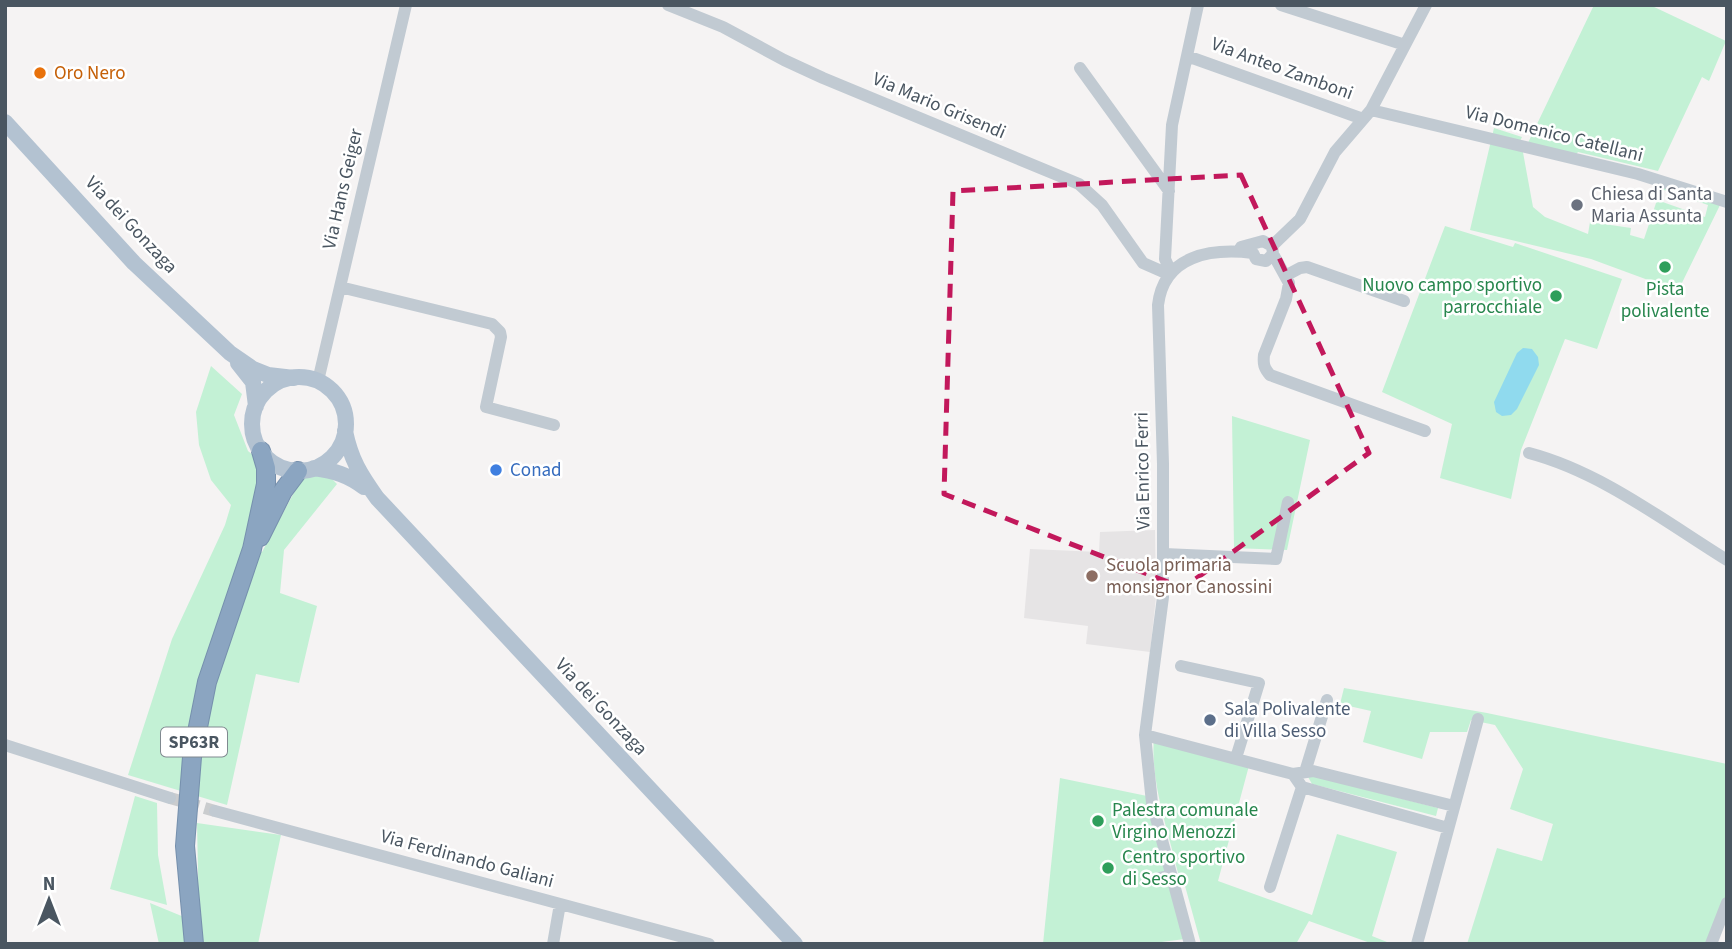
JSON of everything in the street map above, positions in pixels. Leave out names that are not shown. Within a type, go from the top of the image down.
[{"type":"highway","name":"SP63R","points":[[194,944],[185,846],[192,757],[207,682],[252,549],[266,484],[266,468],[261,451]]},
{"type":"highway","name":"SP63R","points":[[252,549],[283,491],[306,470]]},
{"type":"main road","name":"Via dei Gonzaga","points":[[5,122],[134,263],[230,353]]},
{"type":"main road","name":"SP63R","points":[[230,353],[253,369],[268,375],[318,381]]},
{"type":"main road","name":"SP63R","points":[[230,353],[253,382],[256,406],[252,429],[261,451]]},
{"type":"main road","points":[[256,406],[271,387],[294,377]]},
{"type":"main road","points":[[318,381],[331,389],[340,401],[345,416],[345,431]]},
{"type":"main road","name":"Via dei Gonzaga","points":[[345,431],[350,454],[358,471],[377,498],[795,944]]},
{"type":"main road","name":"SP63R","points":[[306,470],[335,454],[345,431]]},
{"type":"main road","points":[[261,451],[277,465],[306,470]]},
{"type":"main road","name":"Via dei Gonzaga","points":[[306,470],[337,471],[352,478],[377,498]]},
{"type":"street","name":"Via Hans Geiger","points":[[318,381],[407,5]]},
{"type":"street","name":"Via Mario Grisendi","points":[[668,5],[723,27],[783,60],[823,78],[1079,184],[1102,205],[1143,263],[1170,273]]},
{"type":"street","name":"Via Enrico Ferri","points":[[1190,944],[1152,803],[1145,735],[1161,620],[1164,554],[1158,305],[1161,289],[1170,273],[1165,259],[1172,125],[1198,5]]},
{"type":"street","points":[[1281,5],[1405,45]]},
{"type":"street","points":[[1170,273],[1192,258],[1214,252],[1265,250],[1300,219],[1335,152],[1367,114],[1426,5]]},
{"type":"street","name":"Via Anteo Zamboni","points":[[1187,56],[1367,114]]},
{"type":"street","points":[[1080,68],[1169,191]]},
{"type":"street","name":"Via Domenico Catellani","points":[[1367,114],[1639,174],[1727,202]]},
{"type":"street","points":[[1265,250],[1289,283],[1263,363],[1270,375],[1424,431]]},
{"type":"street","points":[[1284,274],[1307,267],[1404,302]]},
{"type":"street","points":[[340,287],[492,324],[501,337],[486,407],[554,425]]},
{"type":"street","points":[[1529,453],[1553,459],[1602,482],[1727,560]]},
{"type":"street","points":[[1164,554],[1276,558],[1287,502]]},
{"type":"street","points":[[1181,666],[1259,682],[1236,758]]},
{"type":"street","points":[[1270,887],[1302,787],[1299,773],[1326,700]]},
{"type":"street","points":[[1417,944],[1478,719]]},
{"type":"street","points":[[1145,735],[1299,773],[1312,771],[1454,806]]},
{"type":"street","points":[[5,744],[170,798]]},
{"type":"street","points":[[1302,787],[1448,828]]},
{"type":"street","name":"Via Ferdinando Galiani","points":[[215,811],[709,944]]},
{"type":"street","points":[[1153,880],[1171,875]]},
{"type":"street","points":[[1711,944],[1727,903]]},
{"type":"street","points":[[553,944],[560,904]]},
{"type":"highlighted area","points":[[1241,175],[1369,453],[1183,588],[944,494],[953,191]]},
{"type":"shaded area","name":"Scuola primaria monsignor Canossini","points":[[1155,530],[1156,597],[1150,652],[1086,644],[1088,626],[1024,618],[1030,549],[1099,552],[1100,532]]},
{"type":"green space","points":[[1594,5],[1650,5],[1726,41],[1709,81],[1702,77],[1658,171],[1578,152],[1573,158],[1522,147],[1533,207],[1545,217],[1588,234],[1590,222],[1631,228],[1630,235],[1644,239],[1657,200],[1705,217],[1708,205],[1661,189],[1663,182],[1722,201],[1678,291],[1591,259],[1470,230],[1494,128],[1522,137],[1518,145],[1526,147]]},
{"type":"green space","points":[[1445,226],[1513,247],[1515,243],[1622,279],[1597,349],[1565,339],[1521,450],[1511,499],[1440,478],[1452,424],[1382,392]]},
{"type":"green space","points":[[211,366],[242,394],[234,415],[248,451],[259,460],[259,485],[245,545],[262,552],[304,474],[327,474],[337,484],[284,550],[280,593],[317,606],[299,683],[256,674],[227,805],[128,775],[172,639],[225,525],[231,505],[211,480],[199,445],[196,412]]},
{"type":"green space","points":[[1232,416],[1310,440],[1287,550],[1234,548]]},
{"type":"green space","points":[[1344,688],[1487,713],[1727,764],[1727,894],[1705,944],[1467,944],[1497,848],[1542,861],[1553,824],[1510,809],[1523,769],[1495,725],[1471,720],[1467,732],[1430,732],[1422,759],[1363,742],[1371,711],[1340,704]]},
{"type":"green space","points":[[1154,737],[1250,762],[1218,881],[1312,915],[1337,834],[1397,852],[1372,936],[1392,944],[1373,944],[1309,921],[1296,944],[1201,944],[1182,875],[1178,873],[1161,806],[1153,754]]},
{"type":"green space","points":[[1314,776],[1438,808],[1436,816],[1312,784],[1308,777]]},
{"type":"green space","name":"Centro sportivo di Sesso","points":[[1060,778],[1147,796],[1185,939],[1146,944],[1043,944]]},
{"type":"green space","points":[[135,796],[157,803],[158,855],[167,905],[110,889]]},
{"type":"green space","points":[[197,823],[281,835],[258,944],[204,944],[199,920]]},
{"type":"green space","points":[[150,903],[184,917],[189,944],[159,944]]},
{"type":"water","points":[[1523,348],[1532,349],[1538,357],[1539,365],[1517,409],[1511,415],[1502,416],[1496,412],[1494,402],[1517,353]]},
{"type":"tunnel","points":[[170,798],[215,811]]},
{"type":"place","name":"Oro Nero","points":[[40,73]]},
{"type":"place","name":"Chiesa di Santa Maria Assunta","points":[[1577,205]]},
{"type":"place","name":"Pista polivalente","points":[[1665,267]]},
{"type":"place","name":"Nuovo campo sportivo parrocchiale","points":[[1556,296]]},
{"type":"place","name":"Conad","points":[[496,470]]},
{"type":"place","name":"Scuola primaria monsignor Canossini","points":[[1092,576]]},
{"type":"place","name":"Sala Polivalente di Villa Sesso","points":[[1210,720]]},
{"type":"place","name":"Palestra comunale Virgino Menozzi","points":[[1098,821]]},
{"type":"place","name":"Centro sportivo di Sesso","points":[[1108,868]]}]
